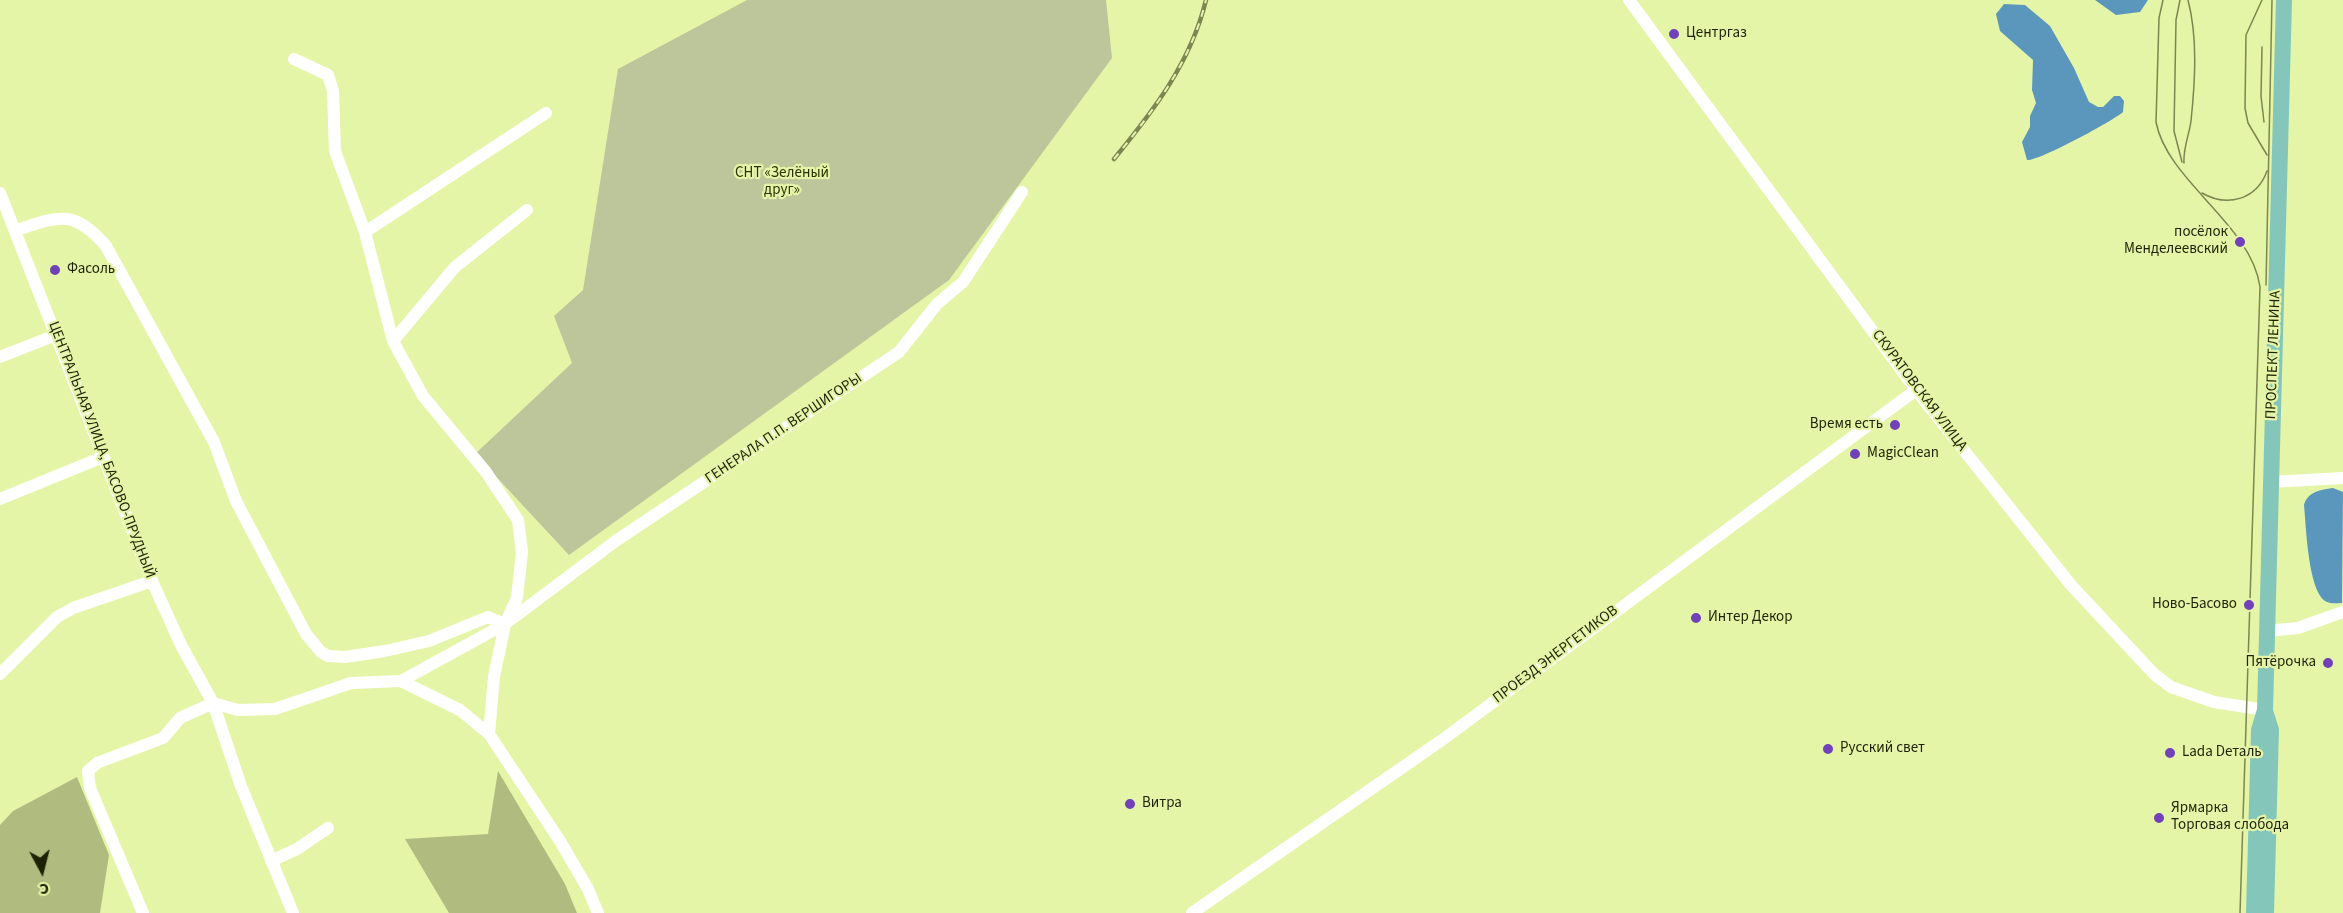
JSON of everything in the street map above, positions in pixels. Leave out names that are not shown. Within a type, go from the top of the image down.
[{"type":"main road","name":"ПРОСПЕКТ ЛЕНИНА","points":[[2254,913],[2259,730],[2265,710],[2284,0]]},
{"type":"main road","name":"ПРОСПЕКТ ЛЕНИНА","points":[[2265,710],[2271,730],[2266,913]]},
{"type":"street","name":"СКУРАТОВСКАЯ УЛИЦА","points":[[1629,0],[1916,390],[2072,585],[2154,674],[2191,696],[2265,710]]},
{"type":"street","points":[[294,59],[328,75],[333,91],[335,152],[365,232],[393,341],[423,396],[486,472],[518,519],[522,552],[517,598],[505,624],[494,676],[489,734]]},
{"type":"street","points":[[365,232],[546,113]]},
{"type":"street","name":"ГЕНЕРАЛА П.П. ВЕРШИГОРЫ","points":[[401,681],[505,624],[617,540],[899,352],[938,304],[963,282],[1022,192]]},
{"type":"street","name":"ЦЕНТРАЛЬНАЯ УЛИЦА, БАСОВО-ПРУДНЫЙ","points":[[0,193],[17,230],[152,581],[181,645],[213,704],[241,786],[292,913]]},
{"type":"street","points":[[393,341],[455,267],[527,210]]},
{"type":"street","points":[[17,230],[47,220],[71,218],[92,230],[106,246],[207,427],[236,501],[306,634],[321,652],[337,657],[408,647],[444,636],[488,617],[505,624]]},
{"type":"street","points":[[0,357],[56,335]]},
{"type":"street","name":"ПРОЕЗД ЭНЕРГЕТИКОВ","points":[[1192,913],[1442,740],[1916,390]]},
{"type":"street","points":[[0,499],[103,457]]},
{"type":"street","points":[[2270,482],[2343,478]]},
{"type":"street","points":[[0,674],[57,617],[73,608],[152,581]]},
{"type":"street","points":[[2266,631],[2298,628],[2343,612]]},
{"type":"street","points":[[142,913],[90,788],[88,771],[97,763],[163,738],[180,718],[213,704],[238,710],[275,709],[351,683],[401,681],[459,710],[489,734],[560,841],[588,889],[598,913]]},
{"type":"street","points":[[271,861],[297,849],[328,828]]},
{"type":"green space","name":"СНТ «Зелёный друг»","points":[[747,0],[1106,0],[1112,58],[949,280],[569,555],[475,454],[572,363],[554,316],[583,290],[618,69]]},
{"type":"green space","points":[[498,771],[565,884],[577,913],[449,913],[405,839],[488,834]]},
{"type":"green space","points":[[77,777],[109,855],[100,913],[0,913],[0,825],[13,811]]},
{"type":"water","points":[[2095,0],[2148,0],[2140,12],[2116,15]]},
{"type":"water","points":[[2004,4],[2025,5],[2050,26],[2074,68],[2089,102],[2103,107],[2114,96],[2120,96],[2124,101],[2123,112],[2059,148],[2027,160],[2022,142],[2030,127],[2030,116],[2036,103],[2032,90],[2033,60],[2000,31],[1996,14]]},
{"type":"water","points":[[2333,488],[2343,492],[2342,603],[2327,602],[2316,586],[2309,558],[2304,505],[2312,494]]},
{"type":"tram line","points":[[2163,0],[2159,18],[2156,122],[2163,143],[2176,164],[2242,243],[2254,265],[2260,287],[2240,913]]},
{"type":"tram line","points":[[2180,0],[2176,20],[2174,131],[2182,162]]},
{"type":"tram line","points":[[2184,163],[2191,121],[2194,76],[2193,29],[2188,0]]},
{"type":"tram line","points":[[2262,0],[2246,35],[2245,108],[2248,123],[2267,155]]},
{"type":"tram line","points":[[2266,285],[2272,0]]},
{"type":"tram line","points":[[2262,47],[2261,96],[2264,122]]},
{"type":"tram line","points":[[2202,193],[2222,200],[2240,198],[2256,188],[2267,171]]},
{"type":"railway","points":[[1114,159],[1157,104],[1181,65],[1206,0]]},
{"type":"place","name":"Центргаз","points":[[1674,34]]},
{"type":"place","name":"посёлок Менделеевский","points":[[2240,242]]},
{"type":"place","name":"Фасоль","points":[[55,270]]},
{"type":"place","name":"Время есть","points":[[1895,425]]},
{"type":"place","name":"MagicClean","points":[[1855,454]]},
{"type":"place","name":"Ново-Басово","points":[[2249,605]]},
{"type":"place","name":"Интер Декор","points":[[1696,618]]},
{"type":"place","name":"Пятёрочка","points":[[2328,663]]},
{"type":"place","name":"Русский свет","points":[[1828,749]]},
{"type":"place","name":"Lada Dеталь","points":[[2170,753]]},
{"type":"place","name":"Витра","points":[[1130,804]]},
{"type":"place","name":"Ярмарка Торговая слобода","points":[[2159,818]]}]
